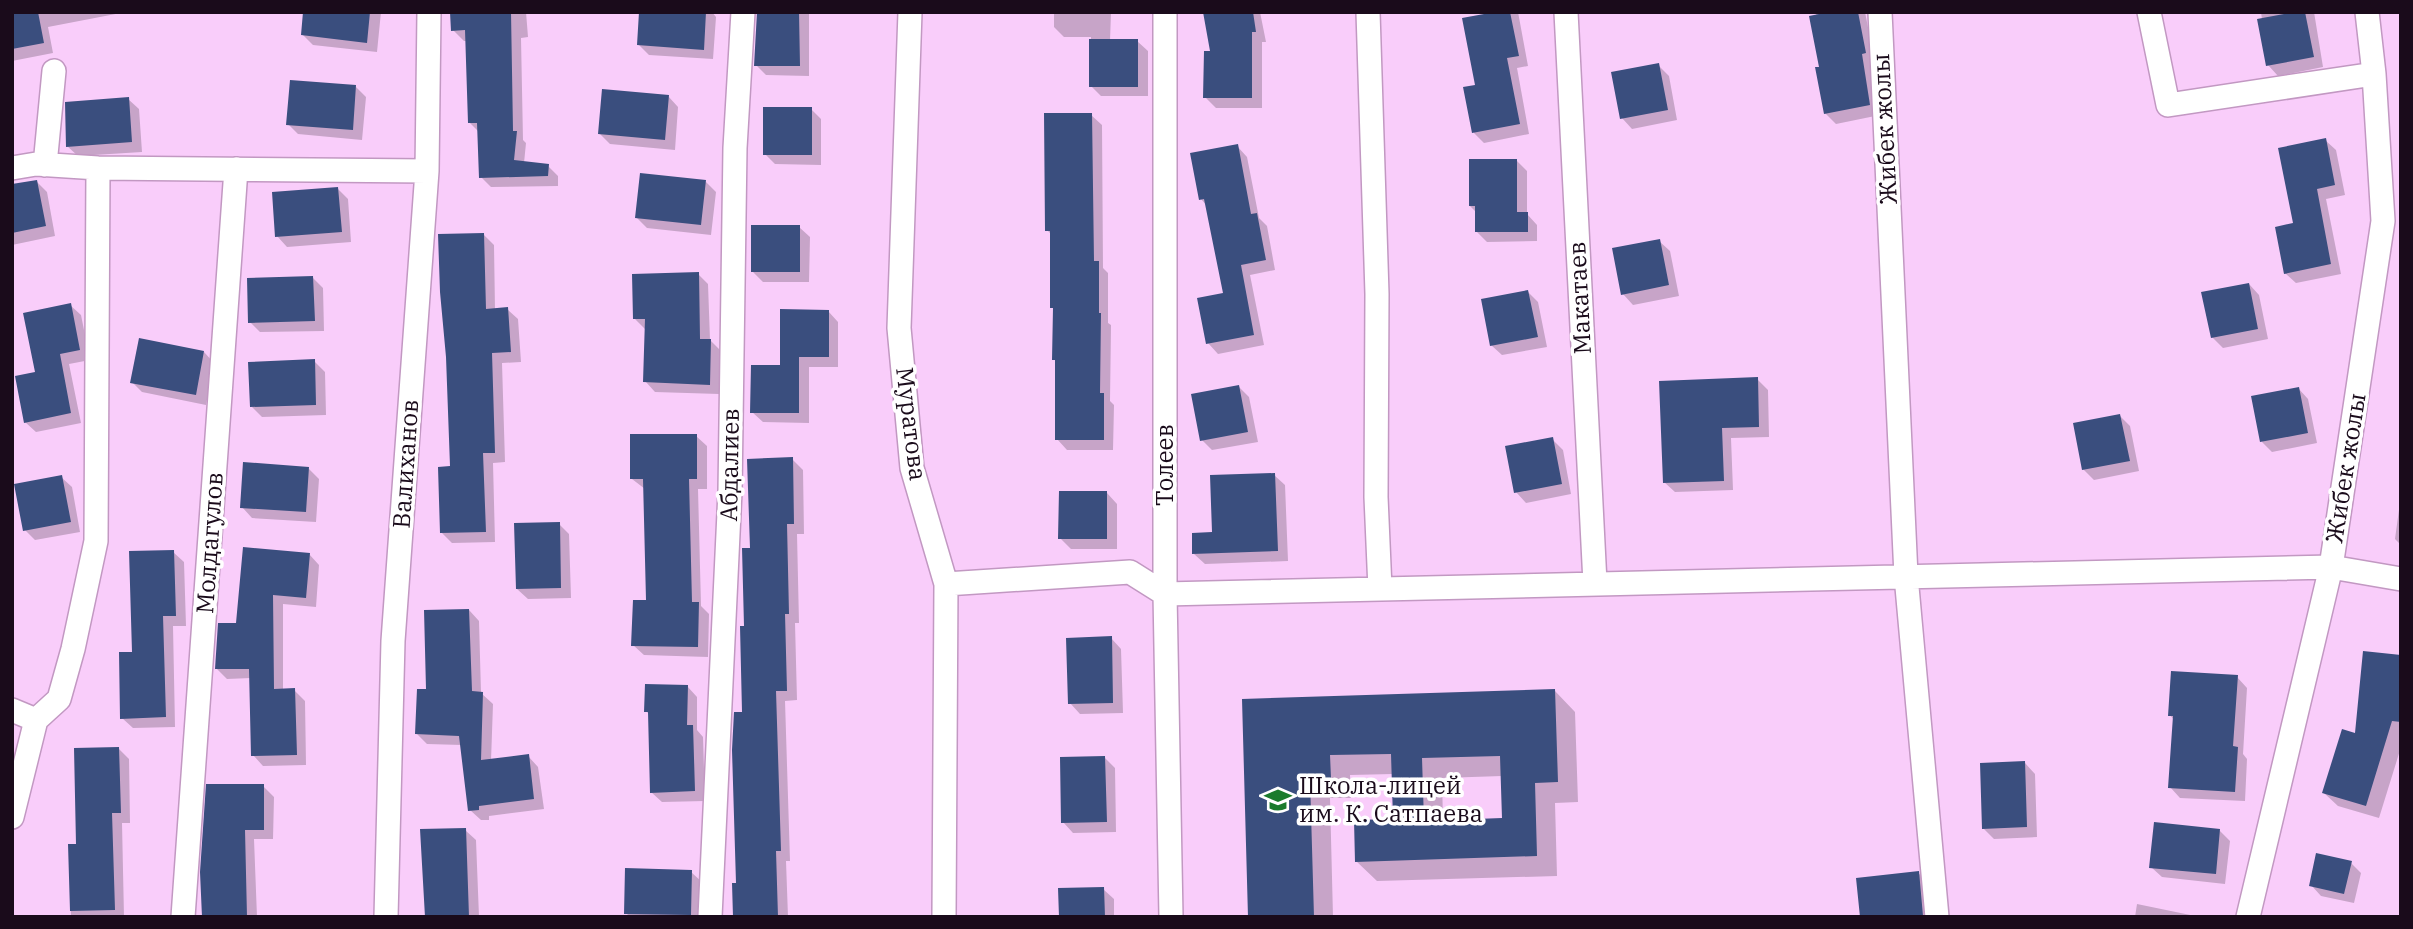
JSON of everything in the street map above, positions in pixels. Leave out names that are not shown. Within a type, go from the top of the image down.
[{"type":"street","name":"Валиханов","points":[[386,917],[393,641],[427,171],[429,12]]},
{"type":"street","name":"Абдалиев","points":[[710,917],[730,491],[735,148],[743,12]]},
{"type":"street","name":"Муратова","points":[[910,12],[899,328],[912,468],[946,584],[944,917]]},
{"type":"street","name":"Толеев","points":[[1166,12],[1165,594],[1171,917]]},
{"type":"street","points":[[1368,12],[1377,294],[1376,497],[1380,589]]},
{"type":"street","name":"Макатаев","points":[[1566,12],[1595,583]]},
{"type":"street","name":"Жибек жолы","points":[[1880,12],[1906,576],[1937,917]]},
{"type":"street","points":[[2149,12],[2168,105],[2374,74]]},
{"type":"street","name":"Жибек жолы","points":[[2248,917],[2332,567],[2384,220],[2367,12]]},
{"type":"street","points":[[45,165],[54,71]]},
{"type":"street","points":[[12,168],[45,165],[98,168],[427,171]]},
{"type":"street","points":[[12,817],[36,720],[59,699],[73,649],[96,541],[98,168]]},
{"type":"street","name":"Молдагулов","points":[[183,917],[236,169]]},
{"type":"street","points":[[946,584],[1130,572],[1165,594],[2332,567],[2401,579]]},
{"type":"street","points":[[12,710],[36,720]]},
{"type":"building","points":[[12,12],[38,12],[44,43],[12,49]]},
{"type":"building","points":[[303,12],[370,12],[367,43],[301,35]]},
{"type":"building","points":[[450,12],[511,12],[513,131],[517,131],[514,160],[549,164],[548,176],[479,178],[477,123],[468,123],[465,30],[451,31]]},
{"type":"building","points":[[639,12],[706,12],[704,50],[637,45]]},
{"type":"building","points":[[757,12],[799,12],[800,66],[754,66]]},
{"type":"building","points":[[1203,12],[1253,12],[1256,32],[1252,32],[1252,98],[1203,98],[1204,51],[1210,51]]},
{"type":"building","points":[[1510,12],[1519,56],[1507,58],[1520,124],[1472,133],[1463,87],[1475,85],[1462,18]]},
{"type":"building","points":[[1829,12],[1858,12],[1866,53],[1862,54],[1870,105],[1824,114],[1815,67],[1819,67],[1809,16]]},
{"type":"building","points":[[2305,12],[2314,57],[2266,66],[2257,19]]},
{"type":"building","points":[[1089,39],[1138,39],[1138,87],[1089,87]]},
{"type":"building","points":[[1659,63],[1668,110],[1620,119],[1611,72]]},
{"type":"building","points":[[290,80],[356,85],[353,130],[286,125]]},
{"type":"building","points":[[602,89],[669,95],[665,140],[598,134]]},
{"type":"building","points":[[129,97],[132,142],[66,147],[65,102]]},
{"type":"building","points":[[763,107],[812,107],[812,155],[763,155]]},
{"type":"building","points":[[1044,113],[1092,113],[1094,261],[1099,261],[1100,393],[1104,393],[1104,440],[1055,440],[1050,231],[1045,231]]},
{"type":"building","points":[[2326,138],[2335,185],[2317,189],[2331,264],[2284,274],[2275,227],[2293,223],[2278,148]]},
{"type":"building","points":[[1238,144],[1251,214],[1257,213],[1266,260],[1241,265],[1254,335],[1206,344],[1197,298],[1223,293],[1204,199],[1199,200],[1190,153]]},
{"type":"building","points":[[1469,159],[1517,159],[1517,212],[1528,212],[1528,232],[1475,232],[1475,206],[1469,206]]},
{"type":"building","points":[[640,173],[706,180],[701,225],[635,218]]},
{"type":"building","points":[[37,180],[46,226],[12,233],[12,184]]},
{"type":"building","points":[[338,187],[342,232],[275,237],[272,192]]},
{"type":"building","points":[[751,225],[800,225],[800,272],[751,272]]},
{"type":"building","points":[[484,233],[486,309],[508,307],[511,352],[492,353],[495,453],[483,453],[486,532],[440,533],[438,467],[450,466],[438,234]]},
{"type":"building","points":[[1660,239],[1669,285],[1621,295],[1612,248]]},
{"type":"building","points":[[699,272],[700,339],[711,339],[710,385],[643,382],[645,319],[633,319],[632,274]]},
{"type":"building","points":[[313,276],[315,321],[248,323],[247,278]]},
{"type":"building","points":[[2249,283],[2258,329],[2211,338],[2201,292]]},
{"type":"building","points":[[1528,290],[1538,337],[1490,346],[1481,299]]},
{"type":"building","points":[[71,303],[80,350],[60,354],[71,413],[24,423],[15,376],[35,372],[23,313]]},
{"type":"building","points":[[780,309],[829,310],[829,357],[799,357],[799,413],[750,413],[751,365],[780,365]]},
{"type":"building","points":[[139,338],[204,351],[196,395],[130,383]]},
{"type":"building","points":[[315,359],[316,405],[250,407],[248,362]]},
{"type":"building","points":[[1758,377],[1759,427],[1722,428],[1724,481],[1663,483],[1659,381]]},
{"type":"building","points":[[1239,385],[1248,432],[1200,441],[1191,394]]},
{"type":"building","points":[[2299,387],[2308,433],[2260,442],[2251,396]]},
{"type":"building","points":[[2120,414],[2130,461],[2082,470],[2073,423]]},
{"type":"building","points":[[630,434],[697,434],[697,479],[689,479],[692,602],[699,602],[698,647],[631,646],[633,600],[646,600],[643,479],[630,479]]},
{"type":"building","points":[[1553,437],[1562,484],[1514,493],[1505,446]]},
{"type":"building","points":[[793,457],[794,524],[787,524],[787,691],[776,691],[781,851],[776,851],[778,917],[733,917],[732,883],[736,883],[732,750],[734,712],[742,712],[742,548],[750,548],[747,459]]},
{"type":"building","points":[[243,462],[309,467],[306,512],[240,508]]},
{"type":"building","points":[[1275,473],[1278,551],[1192,554],[1192,533],[1212,532],[1210,475]]},
{"type":"building","points":[[62,475],[71,522],[23,531],[14,484]]},
{"type":"building","points":[[1059,491],[1107,491],[1107,539],[1058,539]]},
{"type":"building","points":[[560,522],[561,588],[516,589],[514,523]]},
{"type":"building","points":[[243,547],[310,553],[306,598],[273,595],[274,689],[295,688],[297,755],[251,756],[249,669],[215,669],[218,623],[236,623]]},
{"type":"building","points":[[174,550],[176,616],[163,616],[166,717],[120,719],[119,652],[132,652],[129,551]]},
{"type":"building","points":[[469,609],[472,691],[483,692],[481,760],[529,754],[534,799],[479,806],[479,810],[468,811],[459,736],[415,734],[417,689],[426,689],[424,610]]},
{"type":"building","points":[[1112,636],[1113,703],[1068,704],[1066,638]]},
{"type":"building","points":[[2363,651],[2401,655],[2401,722],[2392,721],[2366,806],[2322,793],[2342,729],[2355,733]]},
{"type":"building","points":[[2171,671],[2238,675],[2233,746],[2238,747],[2235,792],[2168,788],[2173,716],[2168,716]]},
{"type":"building","points":[[645,684],[688,685],[687,725],[693,725],[695,791],[650,793],[648,712],[644,712]]},
{"type":"building","name":"Школа-лицей им. К. Сатпаева","points":[[1555,689],[1558,782],[1535,783],[1537,856],[1355,862],[1354,820],[1393,819],[1391,754],[1330,755],[1331,778],[1310,778],[1314,917],[1248,917],[1242,699]],"holes":[[[1500,756],[1502,818],[1424,821],[1422,758]]]},
{"type":"building","points":[[119,747],[121,813],[112,813],[115,910],[70,911],[68,844],[76,844],[74,748]]},
{"type":"building","points":[[1105,756],[1107,822],[1061,823],[1060,757]]},
{"type":"building","points":[[2025,761],[2027,827],[1982,829],[1980,763]]},
{"type":"building","points":[[206,784],[264,784],[264,830],[245,830],[247,917],[202,917],[200,872]]},
{"type":"building","points":[[2154,822],[2220,829],[2216,874],[2149,868]]},
{"type":"building","points":[[466,828],[469,917],[425,917],[420,829]]},
{"type":"building","points":[[2316,853],[2352,861],[2344,894],[2309,886]]},
{"type":"building","points":[[625,868],[692,870],[691,915],[624,914]]},
{"type":"building","points":[[1919,871],[1923,916],[1860,917],[1856,878]]},
{"type":"building","points":[[1104,887],[1105,917],[1059,917],[1058,888]]},
{"type":"place","name":"Школа-лицей им. К. Сатпаева","points":[[1278,800]]}]
